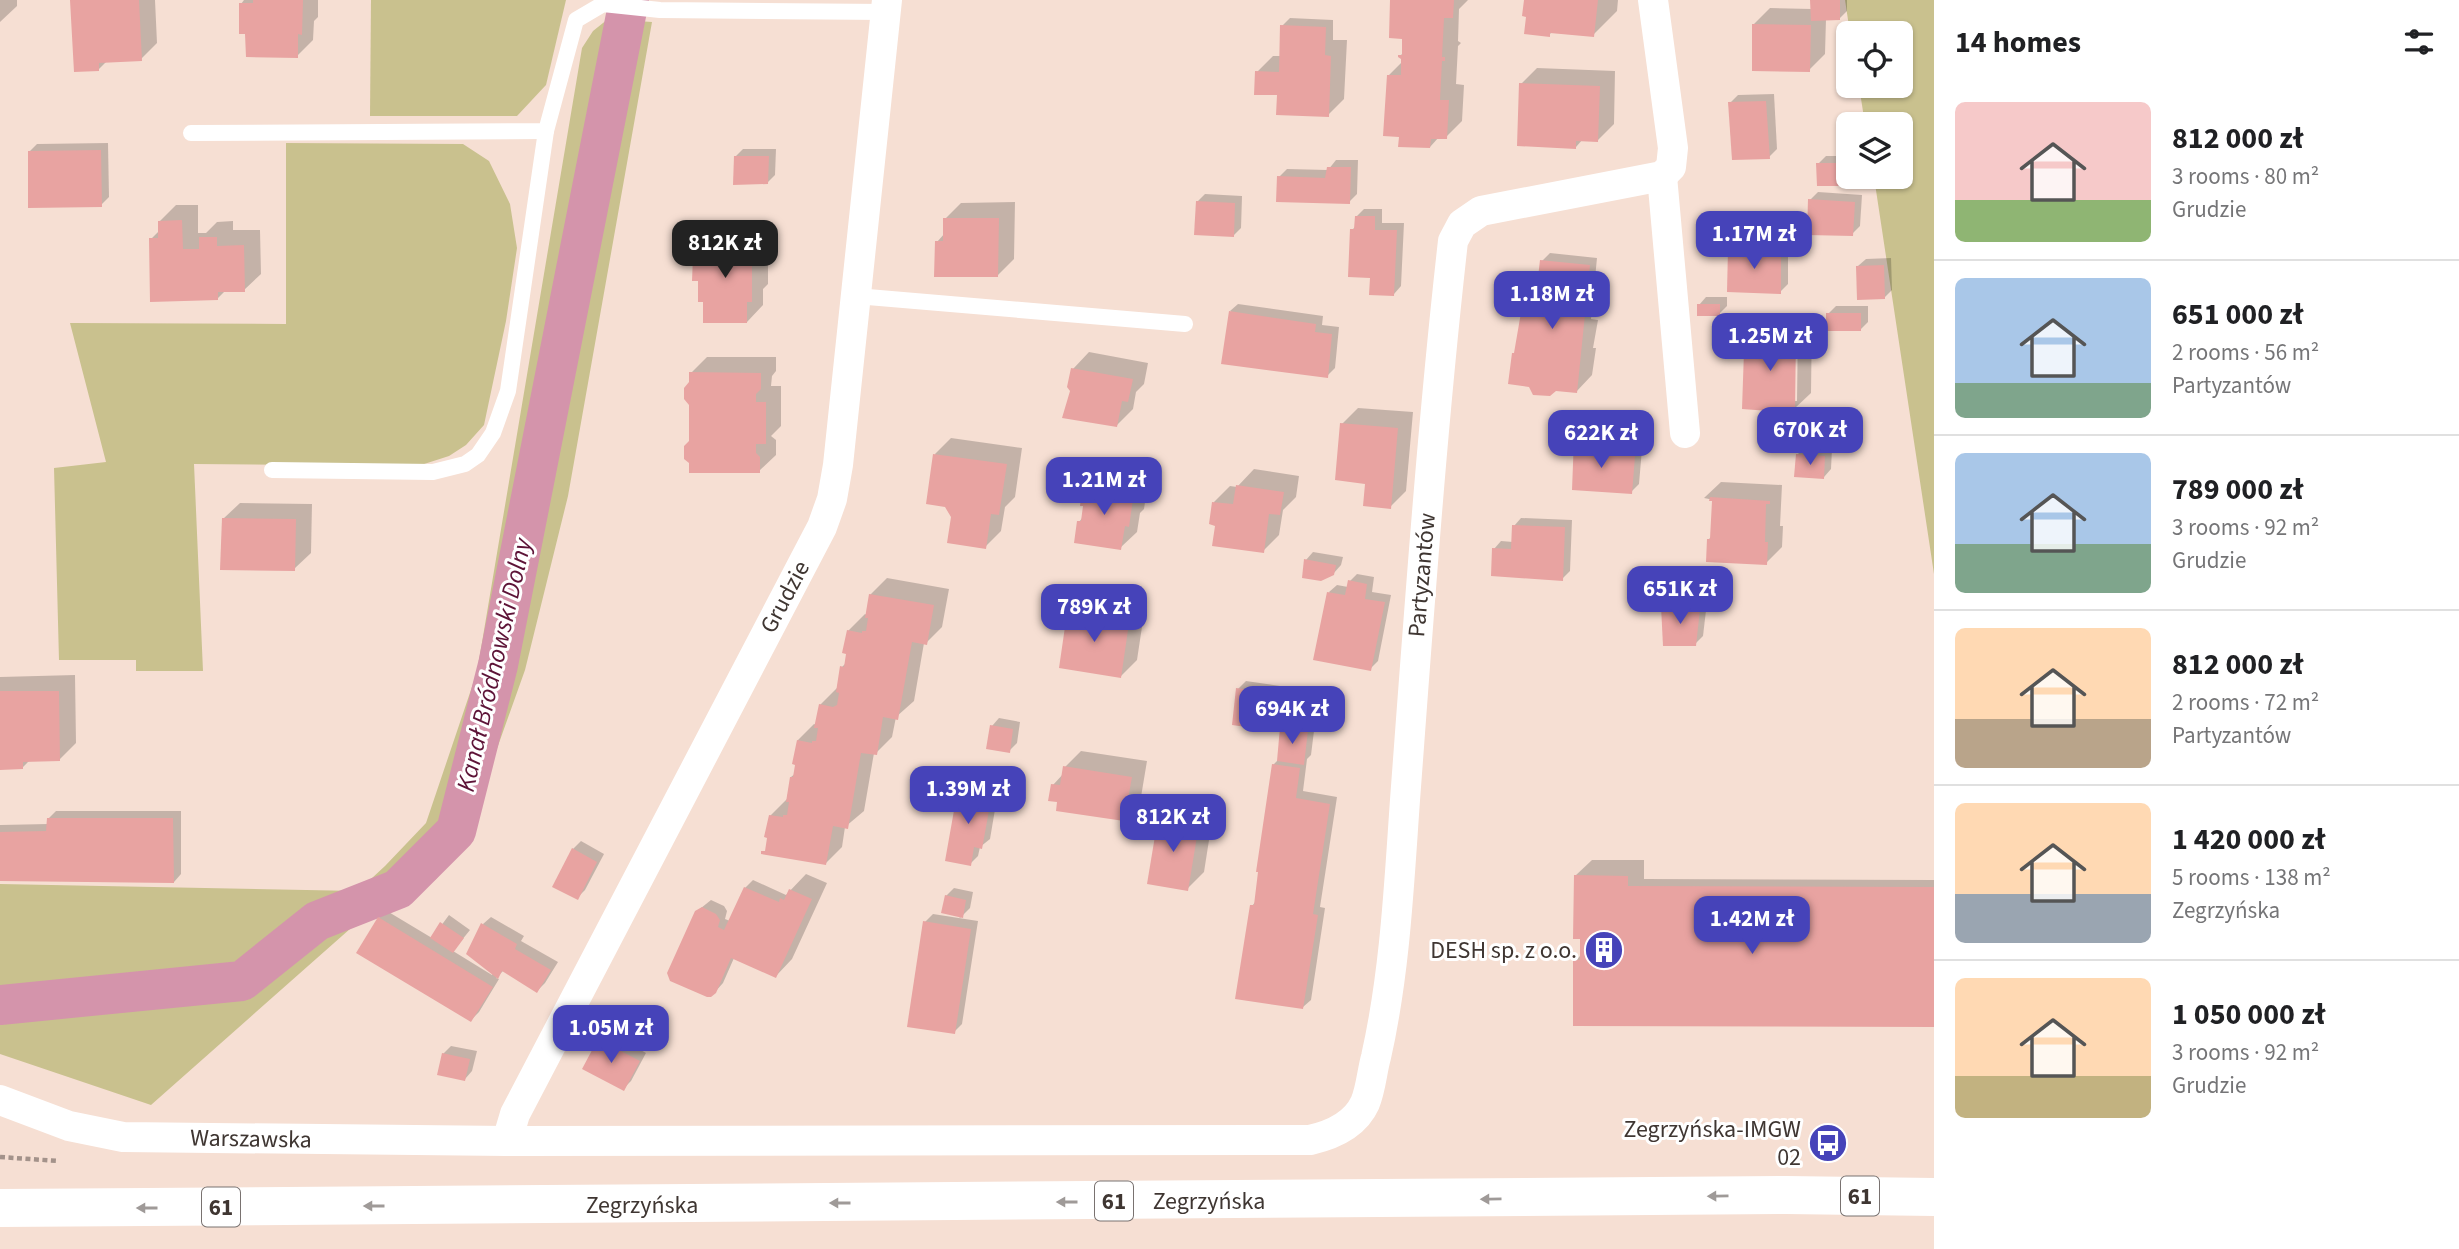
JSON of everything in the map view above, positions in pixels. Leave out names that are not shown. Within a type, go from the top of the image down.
[{"type":"main road","name":"Zegrzyńska","points":[[0,1208],[1786,1195],[1934,1197]]},
{"type":"street","points":[[1653,0],[1673,148],[1671,167],[1662,176],[1685,433]]},
{"type":"street","name":"Grudzie","points":[[508,1141],[515,1114],[822,527],[832,499],[838,465],[886,6]]},
{"type":"street","name":"Partyzantów","points":[[508,1141],[1310,1140],[1327,1136],[1356,1117],[1366,1101],[1385,1017],[1401,863],[1420,594],[1452,241],[1462,223],[1481,211],[1662,176]]},
{"type":"street","name":"Warszawska","points":[[0,1100],[69,1126],[123,1137],[508,1141]]},
{"type":"lane","points":[[272,470],[433,472],[465,464],[478,456],[493,433],[508,391],[546,131],[576,20],[603,4],[660,10],[886,6]]},
{"type":"lane","points":[[191,133],[546,131]]},
{"type":"lane","points":[[856,296],[1185,324]]},
{"type":"shaded area","points":[[371,0],[566,0],[546,85],[517,116],[370,116]]},
{"type":"shaded area","points":[[1845,0],[1934,0],[1934,574],[1876,189],[1913,189],[1913,112],[1863,112],[1861,98],[1913,98],[1913,21],[1848,21]]},
{"type":"shaded area","points":[[608,19],[652,22],[568,496],[525,670],[463,844],[436,879],[404,904],[378,917],[368,913],[151,1105],[0,1054],[0,884],[358,891],[426,823],[477,672],[582,48],[593,31]]},
{"type":"shaded area","points":[[286,143],[463,144],[489,161],[510,204],[517,248],[506,321],[484,425],[466,445],[449,456],[418,466],[194,464],[203,671],[136,671],[136,660],[59,660],[54,468],[106,462],[70,323],[286,324]]},
{"type":"building","points":[[70,0],[139,0],[142,61],[99,63],[99,71],[74,72]]},
{"type":"building","points":[[253,0],[303,0],[298,58],[246,57],[245,34],[239,34],[239,3],[253,3]]},
{"type":"building","points":[[1390,0],[1454,0],[1453,18],[1444,18],[1442,57],[1445,57],[1445,61],[1442,61],[1440,100],[1449,100],[1447,139],[1431,139],[1430,148],[1398,147],[1399,137],[1383,136],[1387,75],[1401,75],[1401,59],[1398,55],[1402,55],[1402,39],[1389,38]]},
{"type":"building","points":[[1524,0],[1598,0],[1594,37],[1550,33],[1550,37],[1524,34]]},
{"type":"building","points":[[1810,0],[1840,0],[1840,20],[1811,21]]},
{"type":"building","points":[[1752,24],[1811,25],[1810,72],[1752,71]]},
{"type":"building","points":[[1280,25],[1326,27],[1325,55],[1331,56],[1329,117],[1276,115],[1277,95],[1254,95],[1255,71],[1279,72]]},
{"type":"building","points":[[1519,83],[1600,86],[1598,142],[1576,141],[1576,149],[1517,146]]},
{"type":"building","points":[[1766,101],[1770,159],[1732,160],[1728,102]]},
{"type":"building","points":[[101,150],[102,207],[28,208],[28,151]]},
{"type":"building","points":[[734,156],[769,156],[768,184],[733,185]]},
{"type":"building","points":[[1816,163],[1836,163],[1836,186],[1817,186]]},
{"type":"building","points":[[1327,167],[1351,167],[1350,204],[1276,202],[1277,176],[1325,178]]},
{"type":"building","points":[[1808,199],[1855,202],[1853,236],[1807,235]]},
{"type":"building","points":[[1196,201],[1235,203],[1234,237],[1194,235]]},
{"type":"building","points":[[1355,216],[1375,216],[1375,230],[1397,230],[1394,296],[1369,295],[1370,278],[1348,277],[1350,229],[1354,229]]},
{"type":"building","points":[[943,218],[999,218],[998,277],[934,277],[935,241],[943,241]]},
{"type":"building","points":[[182,220],[183,249],[199,249],[199,237],[217,237],[217,246],[244,245],[245,292],[218,292],[218,300],[150,302],[149,238],[158,238],[158,221]]},
{"type":"building","points":[[709,237],[752,237],[752,302],[747,302],[747,323],[703,323],[703,302],[698,302],[698,281],[692,281],[693,256],[709,257]]},
{"type":"building","points":[[1728,249],[1781,250],[1781,294],[1727,292]]},
{"type":"building","points":[[1540,260],[1590,265],[1577,393],[1556,391],[1550,396],[1533,395],[1529,387],[1508,384],[1523,301],[1535,303]]},
{"type":"building","points":[[1884,265],[1885,299],[1857,300],[1856,266]]},
{"type":"building","points":[[1697,304],[1720,304],[1720,316],[1697,316]]},
{"type":"building","points":[[1229,311],[1316,324],[1315,332],[1332,334],[1328,378],[1221,364]]},
{"type":"building","points":[[1826,313],[1861,313],[1861,331],[1826,331]]},
{"type":"building","points":[[1747,331],[1796,333],[1795,411],[1790,411],[1784,417],[1775,417],[1769,411],[1742,409]]},
{"type":"building","points":[[1071,368],[1133,379],[1128,402],[1122,401],[1117,427],[1062,418],[1070,391],[1067,387]]},
{"type":"building","points":[[689,372],[761,373],[761,389],[756,394],[756,402],[766,402],[766,444],[756,444],[756,453],[760,457],[760,473],[689,473],[689,463],[684,459],[684,446],[689,441],[689,405],[684,399],[684,388],[689,382]]},
{"type":"building","points":[[1340,423],[1398,428],[1391,509],[1363,506],[1365,484],[1335,480]]},
{"type":"building","points":[[1574,438],[1592,438],[1592,452],[1635,456],[1632,494],[1572,490]]},
{"type":"building","points":[[933,454],[1007,464],[999,515],[991,514],[986,549],[947,543],[951,517],[945,507],[926,504]]},
{"type":"building","points":[[1796,454],[1825,456],[1824,479],[1794,477]]},
{"type":"building","points":[[1083,484],[1134,492],[1129,527],[1125,526],[1121,550],[1074,543],[1077,521],[1081,521]]},
{"type":"building","points":[[1236,485],[1284,492],[1280,515],[1269,514],[1264,553],[1212,546],[1215,526],[1209,524],[1212,502],[1233,504]]},
{"type":"building","points":[[1710,497],[1770,501],[1770,504],[1766,504],[1767,565],[1706,562],[1707,539],[1710,539]]},
{"type":"building","points":[[222,518],[296,519],[295,571],[220,570]]},
{"type":"building","points":[[1512,525],[1565,527],[1563,581],[1491,576],[1492,548],[1511,549]]},
{"type":"building","points":[[1304,559],[1336,565],[1334,575],[1321,581],[1302,578]]},
{"type":"building","points":[[1348,580],[1367,584],[1365,599],[1385,602],[1371,671],[1313,660],[1327,592],[1345,595]]},
{"type":"building","points":[[869,594],[934,605],[927,645],[912,642],[898,720],[883,717],[877,755],[861,753],[848,829],[833,826],[826,865],[761,854],[761,851],[765,851],[767,838],[764,837],[769,815],[787,815],[789,802],[786,802],[790,777],[793,777],[795,765],[792,764],[797,740],[812,743],[816,741],[818,728],[814,728],[819,704],[833,707],[837,705],[839,693],[836,692],[840,666],[844,667],[846,654],[842,653],[847,630],[862,633],[866,631]]},
{"type":"building","points":[[1661,606],[1700,609],[1696,646],[1663,646]]},
{"type":"building","points":[[1089,610],[1109,613],[1112,620],[1129,623],[1121,678],[1059,668],[1067,613],[1085,616]]},
{"type":"building","points":[[1236,688],[1273,693],[1268,730],[1232,725]]},
{"type":"building","points":[[0,691],[59,691],[60,761],[23,762],[23,769],[0,770]]},
{"type":"building","points":[[990,725],[1013,729],[1010,753],[986,749]]},
{"type":"building","points":[[1280,727],[1308,730],[1304,765],[1277,761]]},
{"type":"building","points":[[1272,764],[1300,768],[1296,798],[1330,804],[1313,914],[1318,915],[1303,1009],[1235,999],[1250,905],[1254,905],[1256,872]]},
{"type":"building","points":[[1063,766],[1132,777],[1124,821],[1056,811],[1057,802],[1048,801],[1051,784],[1060,785]]},
{"type":"building","points":[[958,788],[992,794],[982,849],[974,847],[971,866],[945,861]]},
{"type":"building","points":[[47,818],[173,818],[174,883],[0,881],[0,832],[46,831]]},
{"type":"building","points":[[1158,818],[1199,824],[1188,891],[1147,884]]},
{"type":"building","points":[[572,848],[597,862],[578,900],[552,887]]},
{"type":"building","points":[[1574,875],[1628,876],[1628,886],[1934,887],[1934,1027],[1573,1026],[1573,960],[1580,960],[1580,939],[1573,939]]},
{"type":"building","points":[[744,887],[779,902],[780,898],[784,900],[789,889],[812,899],[776,978],[731,958],[716,993],[711,997],[670,981],[667,973],[695,911],[702,907],[716,914],[720,920],[718,927],[724,930]]},
{"type":"building","points":[[945,895],[966,900],[963,918],[941,913]]},
{"type":"building","points":[[378,917],[493,987],[471,1022],[356,953]]},
{"type":"building","points":[[923,921],[971,929],[955,1034],[907,1027]]},
{"type":"building","points":[[440,922],[464,938],[453,953],[430,938]]},
{"type":"building","points":[[481,923],[517,944],[515,949],[551,970],[537,993],[502,971],[498,979],[466,954]]},
{"type":"building","points":[[598,1039],[640,1061],[624,1091],[582,1069]]},
{"type":"building","points":[[442,1053],[470,1059],[465,1081],[437,1075]]},
{"type":"waterway","name":"Kanał Bródnowski Dolny","points":[[0,1005],[242,981],[317,921],[398,889],[456,831],[498,665],[629,0]]},
{"type":"place","name":"DESH sp. z o.o.","points":[[1604,950]]},
{"type":"place","name":"Zegrzyńska-IMGW 02","points":[[1828,1143]]}]
